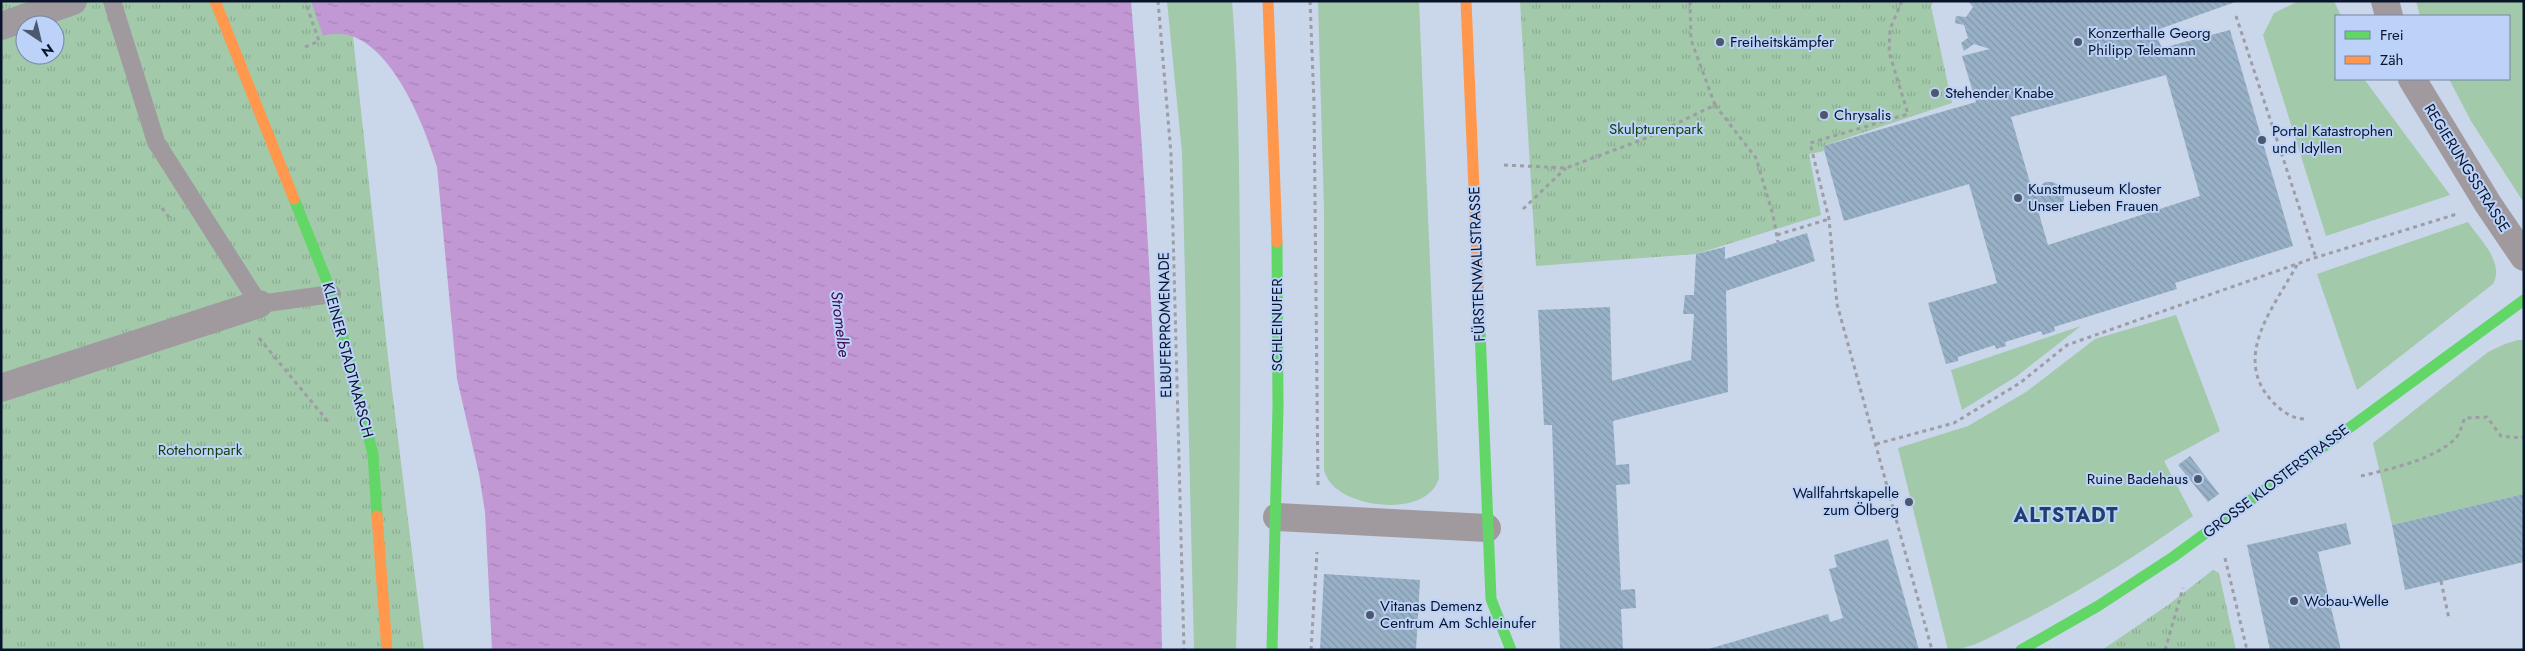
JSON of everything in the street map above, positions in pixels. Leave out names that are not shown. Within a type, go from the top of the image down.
[{"type":"street","points":[[1,26],[73,1]]},
{"type":"street","name":"KLEINER STADTMARSCH","points":[[215,1],[332,294],[374,454],[387,650]]},
{"type":"street","name":"SCHLEINUFER","points":[[1268,1],[1276,164],[1276,516],[1272,650]]},
{"type":"street","name":"FÜRSTENWALLSTRASSE","points":[[1466,1],[1491,599],[1511,650]]},
{"type":"street","points":[[2385,1],[2389,15]]},
{"type":"street","name":"REGIERUNGSSTRASSE","points":[[2413,80],[2488,204],[2524,257]]},
{"type":"street","name":"GROSSE KLOSTERSTRASSE","points":[[2022,650],[2079,619],[2171,560],[2350,425],[2524,300]]},
{"type":"street","points":[[1,388],[260,304]]},
{"type":"street","points":[[1276,516],[1487,528]]},
{"type":"lane","points":[[112,1],[156,142],[260,304],[332,294]]},
{"type":"path","points":[[305,1],[319,41],[305,47]]},
{"type":"path","name":"ELBUFERPROMENADE","points":[[1158,1],[1172,154],[1184,650]]},
{"type":"path","points":[[1310,1],[1314,103],[1318,471]]},
{"type":"path","points":[[1690,1],[1691,40],[1715,105],[1756,158],[1778,242]]},
{"type":"path","points":[[1902,1],[1890,29],[1889,52],[1908,114],[1810,143],[1829,220],[1837,304],[1932,650]]},
{"type":"path","points":[[2236,16],[2316,258]]},
{"type":"path","points":[[1523,209],[1566,168],[1644,139],[1715,105]]},
{"type":"path","points":[[1473,163],[1566,168]]},
{"type":"path","points":[[1876,444],[1954,423],[2020,383],[2067,344],[2297,264],[2488,204]]},
{"type":"path","points":[[1777,235],[1829,220]]},
{"type":"path","points":[[2297,264],[2258,338],[2254,360],[2255,372],[2269,397],[2287,415],[2300,419],[2350,425]]},
{"type":"path","points":[[2361,476],[2408,464],[2441,449],[2457,438],[2465,418],[2487,417],[2501,436],[2520,438],[2524,436]]},
{"type":"path","points":[[1311,650],[1317,544]]},
{"type":"path","points":[[2228,567],[2247,650]]},
{"type":"path","points":[[2441,581],[2449,619]]},
{"type":"path","points":[[2165,650],[2182,596],[2183,582]]},
{"type":"green space","name":"Rotehornpark","points":[[1,1],[349,1],[388,357],[424,650],[1,650]]},
{"type":"green space","points":[[1167,1],[1232,1],[1239,159],[1240,254],[1240,452],[1236,650],[1194,650],[1182,153]]},
{"type":"green space","points":[[1318,1],[1419,1],[1439,478],[1432,490],[1422,498],[1408,503],[1393,505],[1377,504],[1348,496],[1333,485],[1327,478],[1324,470],[1324,210]]},
{"type":"green space","name":"Skulpturenpark","points":[[1520,1],[1934,1],[1931,6],[1952,103],[1823,146],[1824,151],[1809,154],[1821,215],[1696,254],[1536,266]]},
{"type":"green space","points":[[2299,1],[2334,1],[2341,15],[2335,15],[2335,80],[2365,80],[2450,195],[2326,236],[2263,35],[2274,13]]},
{"type":"green space","points":[[2416,1],[2524,1],[2524,203],[2471,121],[2450,80],[2510,80],[2510,15],[2420,15]]},
{"type":"green space","points":[[2468,222],[2484,243],[2493,259],[2496,267],[2496,276],[2493,284],[2357,390],[2317,274]]},
{"type":"green space","points":[[2176,315],[2220,431],[2164,461],[2193,516],[2128,560],[2062,600],[1983,641],[1966,647],[1948,650],[1898,448],[1968,426],[2026,392],[2095,339]]},
{"type":"green space","points":[[2081,326],[2017,376],[1962,410],[1951,370]]},
{"type":"green space","points":[[2518,340],[2524,340],[2524,494],[2392,525],[2373,443],[2488,352]]},
{"type":"green space","points":[[2213,570],[2219,573],[2236,650],[2102,650],[2168,605]]},
{"type":"water","name":"Stromelbe","points":[[311,1],[1131,1],[1152,325],[1162,650],[492,650],[485,512],[479,474],[457,379],[437,167],[422,125],[398,78],[382,57],[364,42],[345,34],[323,36]]},
{"type":"building","name":"Kunstmuseum Kloster Unser Lieben Frauen","points":[[1968,1],[2238,1],[2154,31],[2162,48],[2230,30],[2293,246],[2175,283],[2177,289],[2054,327],[2055,331],[2043,335],[2041,331],[2005,342],[2006,346],[1996,349],[1995,345],[1958,357],[1958,361],[1946,364],[1928,303],[1997,283],[1969,184],[1844,221],[1823,146],[1976,102],[1962,56],[1990,49],[1974,44],[1964,51],[1961,43],[1968,38],[1964,25],[1955,23],[1956,16],[1966,17],[1973,7]],"holes":[[[2166,75],[2200,196],[2048,245],[2037,207],[2046,211],[2053,211],[2060,207],[2064,200],[2064,192],[2060,186],[2053,182],[2045,182],[2033,193],[2011,117]]]},
{"type":"building","points":[[1807,233],[1815,261],[1726,291],[1728,392],[1613,421],[1616,465],[1629,464],[1630,484],[1616,485],[1621,590],[1635,589],[1636,608],[1621,609],[1623,650],[1560,650],[1552,425],[1544,425],[1538,310],[1610,307],[1612,381],[1691,360],[1694,314],[1683,314],[1685,295],[1694,295],[1696,254],[1725,247],[1725,259]]},
{"type":"building","name":"Ruine Badehaus","points":[[2190,456],[2219,494],[2208,502],[2178,465]]},
{"type":"building","points":[[2524,494],[2524,562],[2405,590],[2392,525]]},
{"type":"building","name":"Wobau-Welle","points":[[2346,523],[2351,544],[2318,552],[2341,650],[2270,650],[2247,545]]},
{"type":"building","points":[[1888,539],[1919,650],[1705,650],[1828,614],[1830,622],[1843,618],[1829,569],[1837,567],[1834,555]]},
{"type":"building","name":"Vitanas Demenz Centrum Am Schleinufer","points":[[1324,574],[1420,580],[1416,650],[1320,650]]},
{"type":"traffic: fast","points":[[294,199],[332,294],[373,454],[377,516]]},
{"type":"traffic: fast","points":[[1272,650],[1278,407],[1277,242]]},
{"type":"traffic: fast","points":[[2021,650],[2098,606],[2173,557],[2524,300]]},
{"type":"traffic: fast","points":[[1480,330],[1491,599],[1511,650]]},
{"type":"traffic: slow","points":[[215,1],[294,199]]},
{"type":"traffic: slow","points":[[1268,1],[1277,242]]},
{"type":"traffic: slow","points":[[1466,1],[1480,330]]},
{"type":"traffic: slow","points":[[377,516],[387,650]]},
{"type":"place","name":"Freiheitskämpfer","points":[[1720,42]]},
{"type":"place","name":"Konzerthalle Georg Philipp Telemann","points":[[2078,42]]},
{"type":"place","name":"Stehender Knabe","points":[[1935,93]]},
{"type":"place","name":"Chrysalis","points":[[1824,115]]},
{"type":"place","name":"Portal Katastrophen und Idyllen","points":[[2262,140]]},
{"type":"place","name":"Kunstmuseum Kloster Unser Lieben Frauen","points":[[2018,198]]},
{"type":"place","name":"Ruine Badehaus","points":[[2198,479]]},
{"type":"place","name":"Wallfahrtskapelle zum Ölberg","points":[[1909,502]]},
{"type":"place","name":"Wobau-Welle","points":[[2294,601]]},
{"type":"place","name":"Vitanas Demenz Centrum Am Schleinufer","points":[[1370,615]]},
{"type":"district","name":"ALTSTADT","points":[[2066,515]]}]
